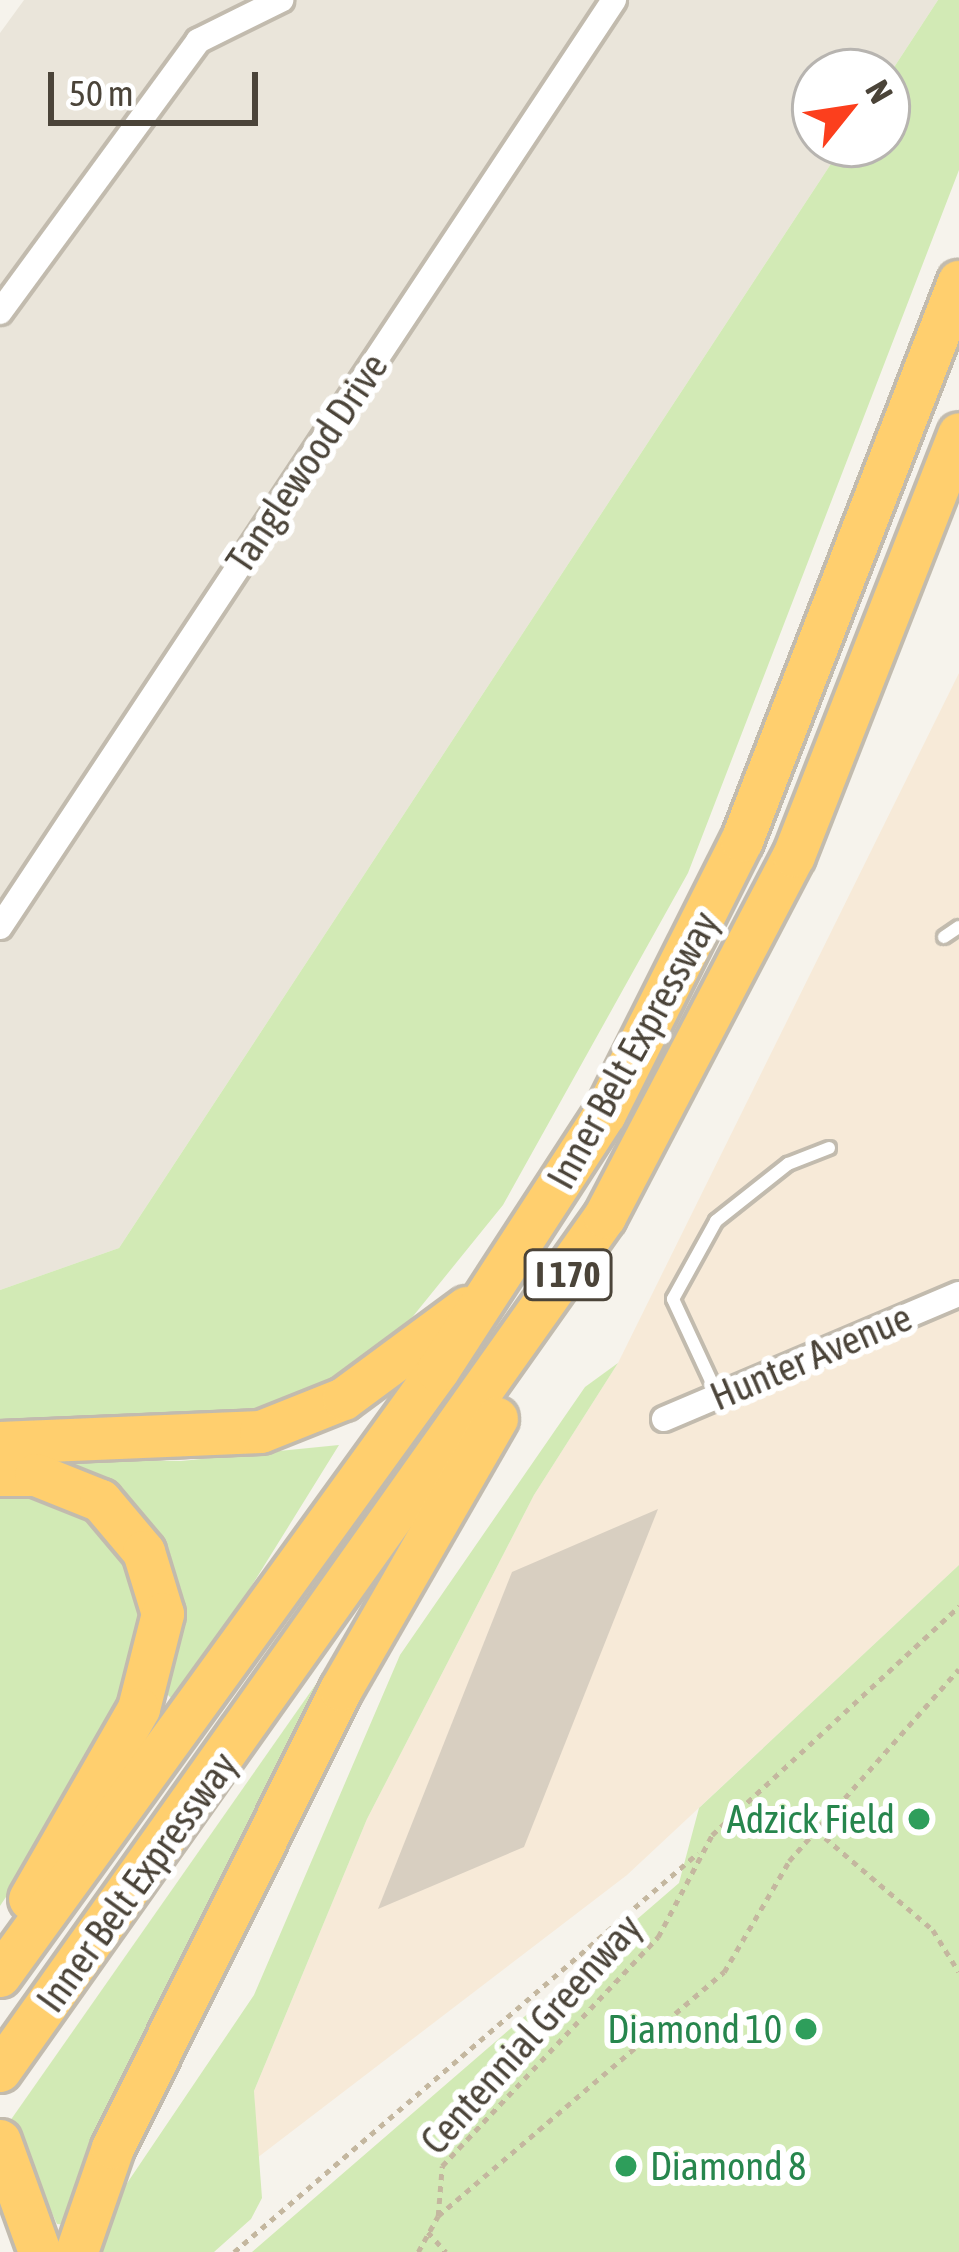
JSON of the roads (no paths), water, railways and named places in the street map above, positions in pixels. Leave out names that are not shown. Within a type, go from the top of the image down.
[{"type":"highway","name":"Inner Belt Expressway","points":[[2,1973],[496,1286],[699,934],[959,282]]},
{"type":"highway","name":"Inner Belt Expressway","points":[[0,2071],[605,1217],[794,856],[959,434]]},
{"type":"highway","points":[[77,2252],[104,2168],[341,1690],[605,1217]]},
{"type":"highway","points":[[0,1443],[213,1439],[282,1426],[344,1399],[496,1286]]},
{"type":"highway","points":[[0,1475],[36,1475],[101,1502],[144,1552],[163,1614],[139,1709],[37,1883],[2,1973]]},
{"type":"highway","points":[[0,2141],[40,2252]]},
{"type":"highway","points":[[0,2210],[16,2252]]},
{"type":"street","points":[[0,312],[198,41],[281,0]]},
{"type":"street","name":"Tanglewood Drive","points":[[0,926],[614,0]]},
{"type":"street","name":"Hunter Avenue","points":[[664,1419],[959,1294]]},
{"type":"lane","points":[[944,937],[959,927]]},
{"type":"lane","points":[[718,1396],[673,1299],[716,1221],[788,1164],[829,1148]]},
{"type":"place","name":"Adzick Field","points":[[919,1819]]},
{"type":"place","name":"Diamond 10","points":[[806,2029]]},
{"type":"place","name":"Diamond 8","points":[[626,2166]]}]
